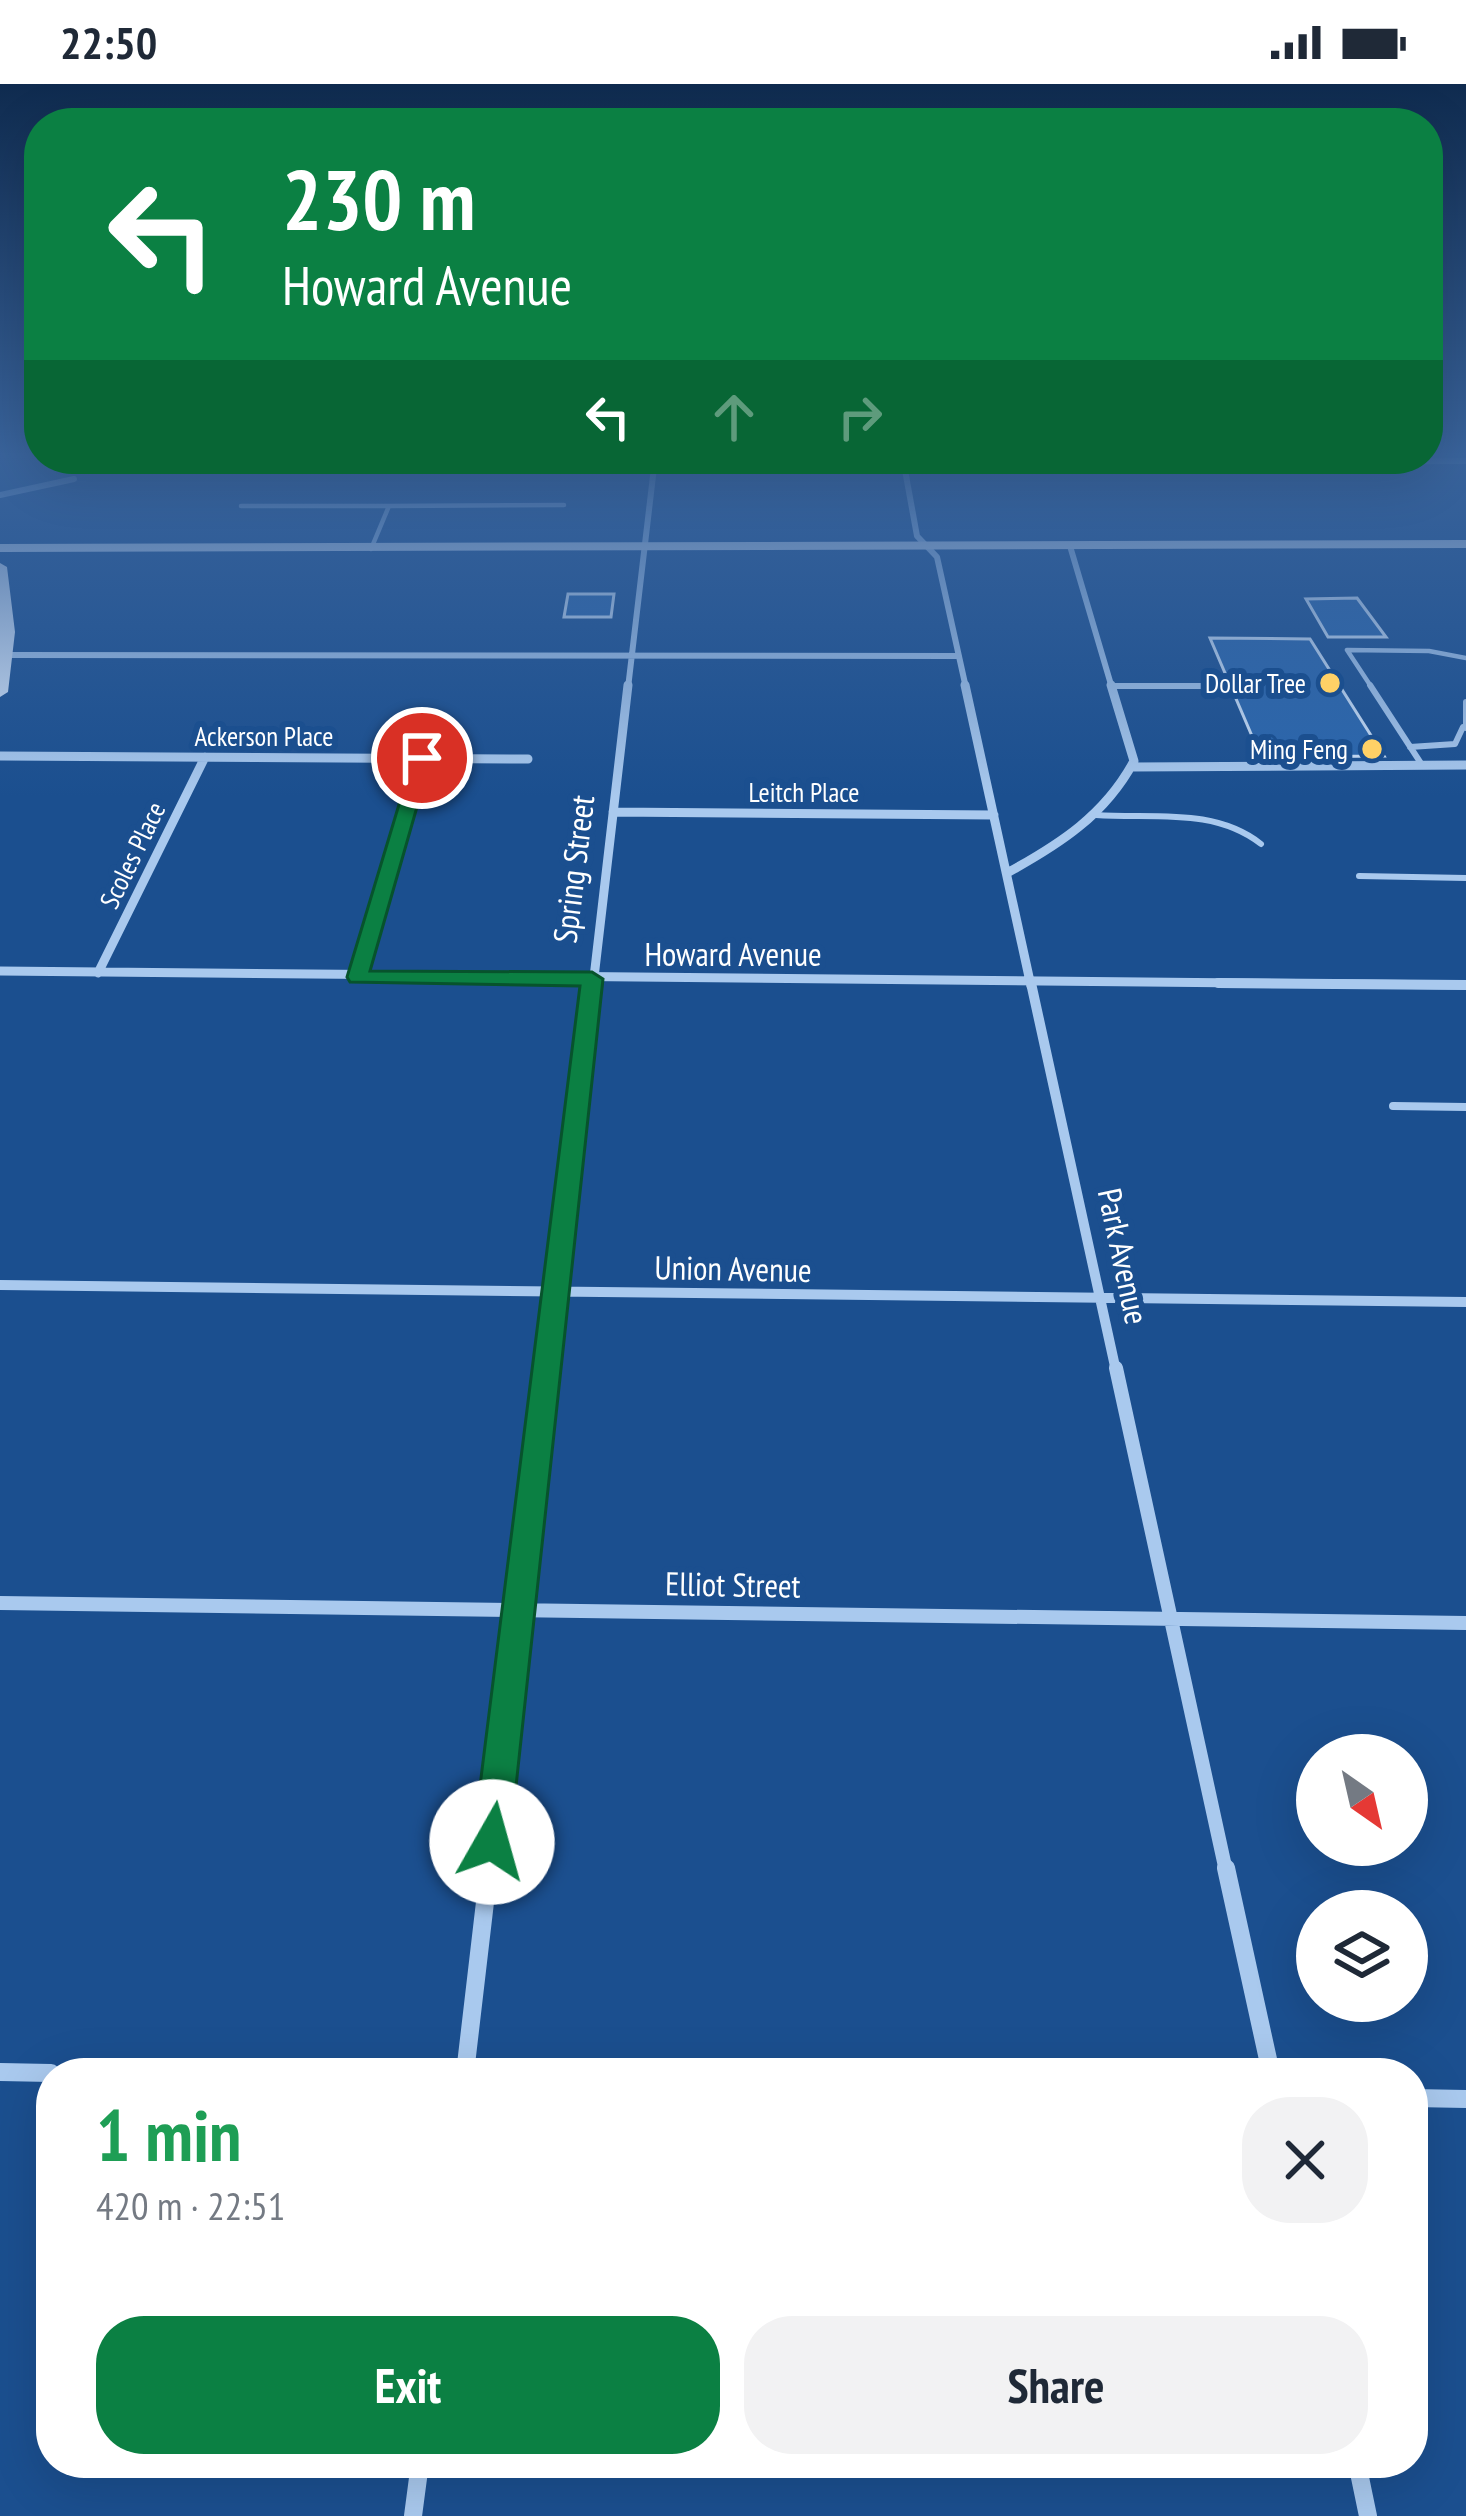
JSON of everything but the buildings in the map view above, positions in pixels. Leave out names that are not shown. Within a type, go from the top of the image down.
[{"type":"main road","points":[[0,692],[7,655],[1,572]]},
{"type":"street","name":"Spring Street","points":[[467,2058],[643,569]]},
{"type":"street","name":"Park Avenue","points":[[940,569],[1268,2058]]},
{"type":"street","points":[[1006,873],[1068,839],[1096,815],[1132,767],[1134,751],[1077,569]]},
{"type":"street","points":[[7,655],[959,656]]},
{"type":"street","name":"Ackerson Place","points":[[0,756],[528,759]]},
{"type":"street","name":"Scoles Place","points":[[98,973],[205,757]]},
{"type":"street","points":[[358,977],[422,758]]},
{"type":"street","points":[[1132,767],[1466,765]]},
{"type":"street","name":"Leitch Place","points":[[613,812],[994,815]]},
{"type":"street","name":"Howard Avenue","points":[[0,971],[1466,985]]},
{"type":"street","name":"Union Avenue","points":[[0,1285],[1466,1302]]},
{"type":"street","name":"Elliot Street","points":[[0,1604],[1466,1623]]},
{"type":"street","points":[[0,2072],[36,2073]]},
{"type":"street","points":[[1428,2098],[1466,2099]]},
{"type":"street","points":[[413,2516],[418,2478]]},
{"type":"street","points":[[1360,2478],[1368,2516]]},
{"type":"lane","points":[[1422,765],[1347,650],[1429,651],[1466,658]]},
{"type":"lane","points":[[1113,686],[1226,686]]},
{"type":"lane","points":[[1409,747],[1455,744],[1465,728],[1466,702]]},
{"type":"lane","points":[[1096,815],[1222,821],[1248,830],[1261,844]]},
{"type":"lane","points":[[1359,875],[1466,878]]},
{"type":"lane","points":[[1394,1106],[1466,1107]]},
{"type":"place","name":"Dollar Tree","points":[[1330,683]]},
{"type":"place","name":"Ming Feng","points":[[1372,749]]},
{"type":"route","points":[[422,758],[358,977],[592,979],[492,1842]]}]
